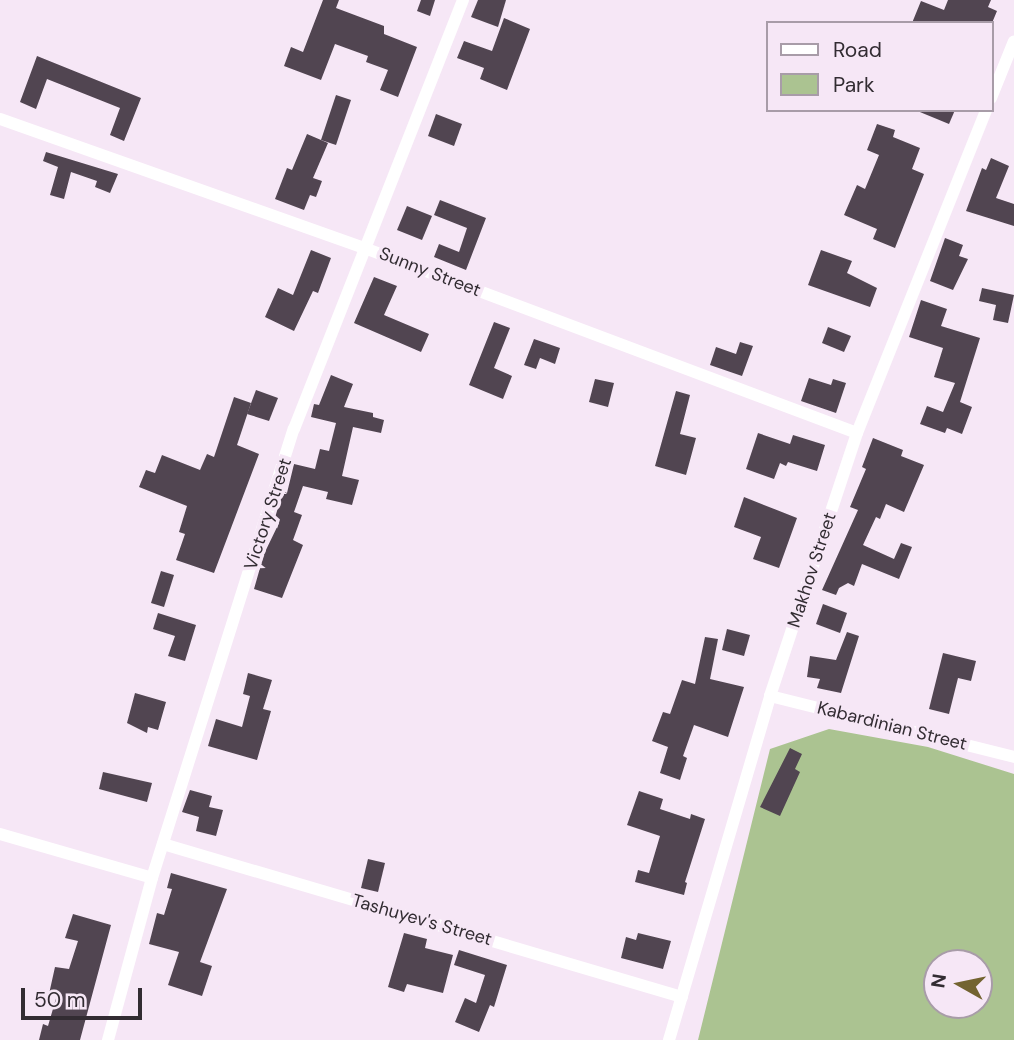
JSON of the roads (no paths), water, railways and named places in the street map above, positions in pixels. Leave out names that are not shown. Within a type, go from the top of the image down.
[{"type":"street","name":"Victory Street","points":[[108,1040],[152,878],[295,429],[463,0]]},
{"type":"street","points":[[993,93],[1014,41]]},
{"type":"street","name":"Makhov Street","points":[[669,1040],[771,696],[857,433],[985,112]]},
{"type":"street","name":"Sunny Street","points":[[0,119],[367,249],[857,433]]},
{"type":"street","name":"Kabardinian Street","points":[[771,696],[1014,757]]},
{"type":"street","points":[[0,834],[152,878]]},
{"type":"street","name":"Tashuyev's Street","points":[[163,844],[682,997]]}]
